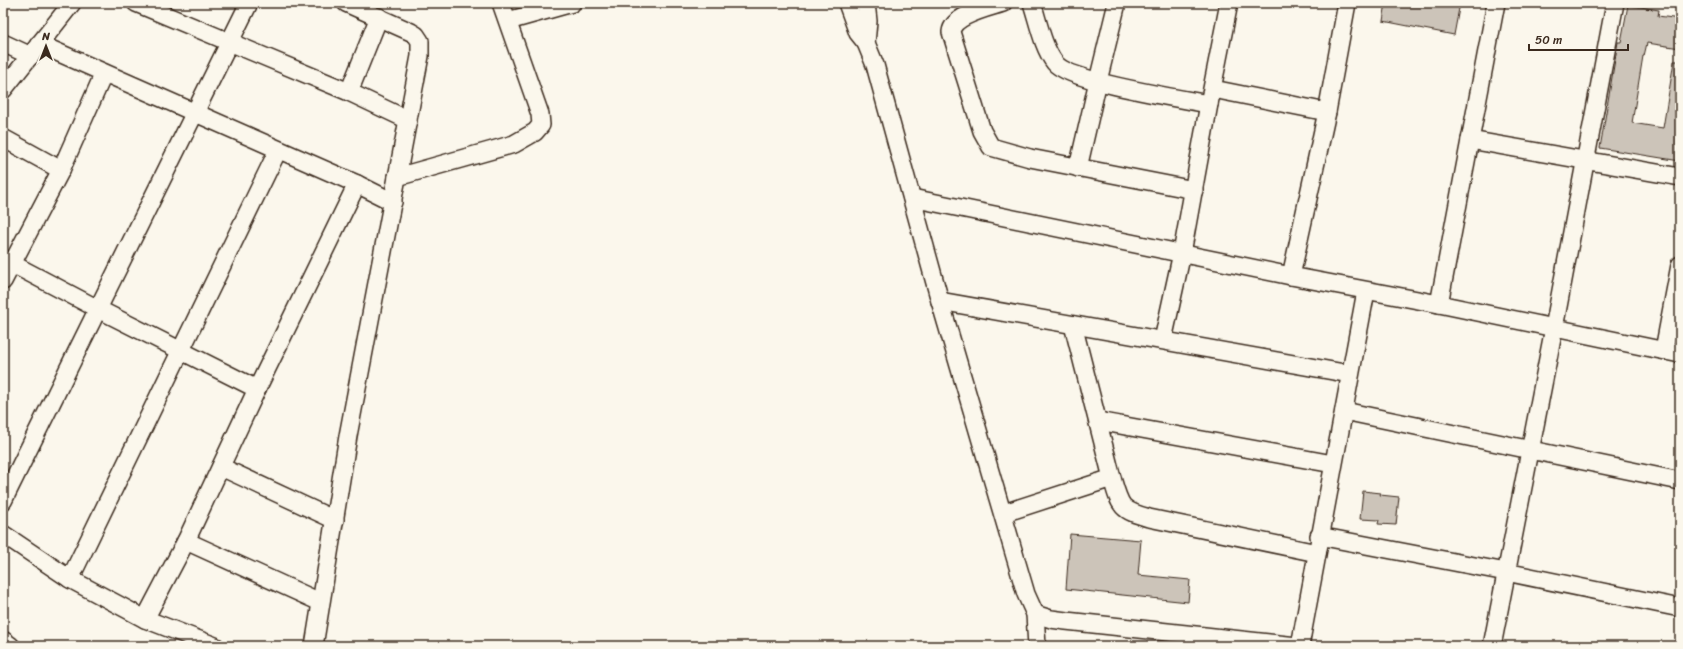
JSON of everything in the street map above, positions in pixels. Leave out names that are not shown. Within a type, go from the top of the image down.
[{"type":"street","points":[[3,90],[72,3]]},
{"type":"street","points":[[136,3],[348,92],[408,120]]},
{"type":"street","points":[[3,501],[249,3]]},
{"type":"street","points":[[314,646],[348,436],[420,56],[420,41],[416,35],[346,3]]},
{"type":"street","points":[[397,177],[514,144],[535,132],[541,126],[540,114],[502,3]]},
{"type":"street","points":[[508,21],[572,3]]},
{"type":"street","points":[[847,3],[858,33],[866,43],[881,87],[940,301],[1004,513],[1026,594],[1034,614],[1037,646]]},
{"type":"street","points":[[866,3],[868,21],[866,43]]},
{"type":"street","points":[[1003,3],[965,16],[955,22],[951,28],[951,36],[987,143],[993,148],[1030,158],[1194,190]]},
{"type":"street","points":[[1032,3],[1045,42],[1054,63],[1068,73],[1098,81],[1327,112]]},
{"type":"street","points":[[1078,168],[1117,3]]},
{"type":"street","points":[[1163,340],[1182,253],[1229,3]]},
{"type":"street","points":[[1291,276],[1327,112],[1347,3]]},
{"type":"street","points":[[1440,304],[1496,3]]},
{"type":"street","points":[[1492,646],[1615,3]]},
{"type":"street","points":[[348,92],[379,17]]},
{"type":"street","points":[[3,43],[35,50],[104,73],[357,184],[393,202]]},
{"type":"street","points":[[3,281],[7,261],[61,170],[104,73]]},
{"type":"street","points":[[3,138],[61,170]]},
{"type":"street","points":[[1470,140],[1680,177]]},
{"type":"street","points":[[70,579],[278,150]]},
{"type":"street","points":[[145,619],[186,541],[257,388],[357,184]]},
{"type":"street","points":[[912,198],[1672,352],[1680,265]]},
{"type":"street","points":[[7,261],[98,309],[257,388]]},
{"type":"street","points":[[1034,614],[1051,619],[1226,642],[1298,646],[1366,291]]},
{"type":"street","points":[[940,301],[1350,374]]},
{"type":"street","points":[[1073,325],[1112,478],[1121,503],[1131,513],[1199,529],[1317,553]]},
{"type":"street","points":[[1344,411],[1530,451],[1680,481]]},
{"type":"street","points":[[1098,421],[1333,464]]},
{"type":"street","points":[[221,467],[335,520]]},
{"type":"street","points":[[1004,513],[1112,478]]},
{"type":"street","points":[[3,534],[70,579],[145,619],[215,646]]},
{"type":"street","points":[[1319,536],[1506,572],[1680,608]]},
{"type":"street","points":[[186,541],[320,602]]},
{"type":"street","points":[[3,640],[11,646]]},
{"type":"building","points":[[1386,3],[1460,3],[1454,35],[1383,21]]},
{"type":"building","points":[[1628,5],[1659,10],[1658,16],[1680,19],[1680,48],[1647,43],[1643,56],[1632,123],[1663,128],[1674,61],[1680,61],[1680,161],[1600,148],[1618,42],[1621,42]]},
{"type":"building","points":[[1363,491],[1399,497],[1396,525],[1378,524],[1379,520],[1360,519]]},
{"type":"building","points":[[1070,534],[1141,540],[1138,575],[1190,580],[1188,602],[1066,589]]}]
